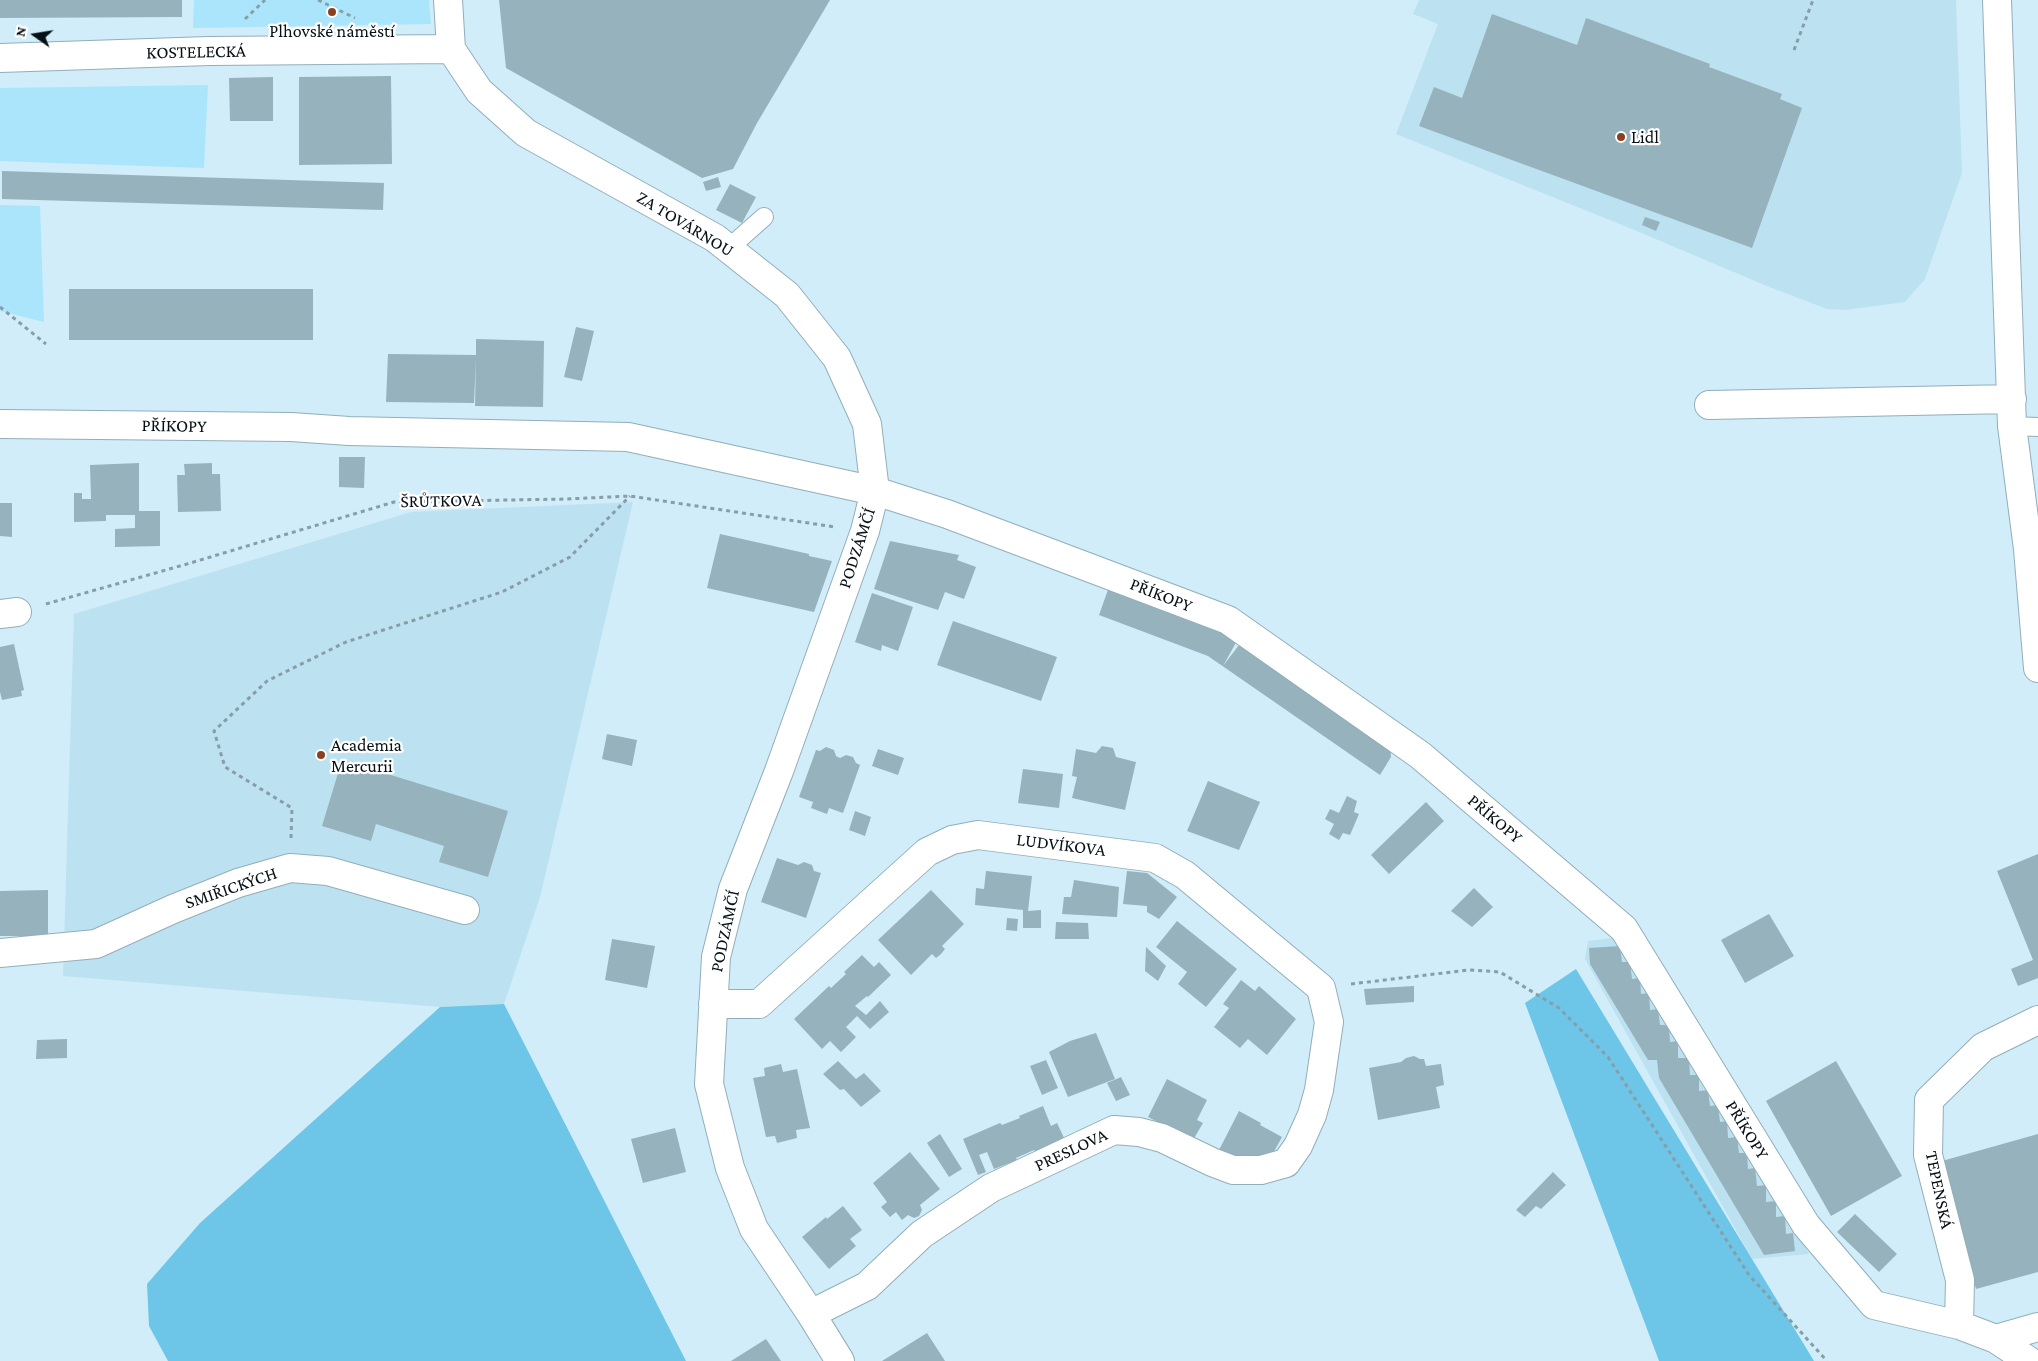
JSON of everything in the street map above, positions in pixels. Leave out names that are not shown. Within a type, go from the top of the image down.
[{"type":"street","name":"ZA TOVÁRNOU","points":[[448,0],[452,48],[479,91],[526,133],[716,238],[787,295],[837,358],[867,424],[875,491]]},
{"type":"street","points":[[1998,0],[2012,399],[2025,426],[2028,549],[2038,668]]},
{"type":"street","name":"KOSTELECKÁ","points":[[0,58],[209,51],[452,48]]},
{"type":"street","points":[[1709,405],[2012,399]]},
{"type":"street","name":"PŘÍKOPY","points":[[0,424],[292,428],[628,437],[875,491],[947,514],[1228,620],[1420,756],[1624,929],[1806,1225],[1874,1305],[1959,1325],[1996,1339],[2029,1361]]},
{"type":"street","name":"PODZÁMČÍ","points":[[840,1361],[754,1229],[730,1168],[708,1084],[716,957],[733,889],[782,762],[865,531],[875,491]]},
{"type":"street","name":"LUDVÍKOVA","points":[[713,1004],[759,1004],[927,852],[952,840],[978,835],[1155,858],[1185,875],[1321,988]]},
{"type":"street","name":"SMIŘICKÝCH","points":[[0,953],[96,944],[238,882],[290,868],[328,870],[465,910]]},
{"type":"street","name":"PRESLOVA","points":[[811,1314],[868,1286],[922,1234],[991,1188],[1114,1130],[1140,1132],[1162,1138],[1212,1162],[1234,1170],[1261,1170],[1286,1163],[1298,1146],[1312,1115],[1319,1090],[1329,1022],[1321,988]]},
{"type":"street","name":"TEPENSKÁ","points":[[1959,1325],[1960,1280],[1928,1155],[1929,1100],[1983,1047],[2038,1020]]},
{"type":"street","points":[[1996,1339],[2038,1327]]},
{"type":"lane","points":[[728,248],[764,217]]},
{"type":"path","points":[[1794,50],[1812,0]]},
{"type":"path","points":[[0,307],[46,344]]},
{"type":"path","points":[[290,868],[292,808],[225,767],[214,731],[267,681],[284,672],[346,642],[502,592],[570,557],[630,496]]},
{"type":"path","name":"ŠRŮTKOVA","points":[[8,613],[187,564],[394,502],[630,496],[865,531]]},
{"type":"path","points":[[1321,988],[1469,970],[1500,972],[1559,1008],[1608,1057],[1749,1275],[1827,1361]]},
{"type":"shaded area","name":"Plhovské náměstí","points":[[194,0],[429,0],[431,24],[193,28]]},
{"type":"shaded area","points":[[1419,0],[1956,0],[1962,173],[1925,279],[1905,302],[1845,310],[1827,309],[1396,134],[1438,24],[1413,14]]},
{"type":"shaded area","points":[[208,85],[204,168],[0,161],[0,88]]},
{"type":"shaded area","points":[[0,205],[40,206],[44,322],[0,311]]},
{"type":"shaded area","name":"Academia Mercurii","points":[[633,502],[540,897],[504,1004],[440,1007],[63,976],[74,614],[411,512]]},
{"type":"shaded area","points":[[1629,936],[1809,1254],[1752,1259],[1585,959],[1588,941]]},
{"type":"shaded area","points":[[1576,969],[1814,1361],[1659,1361],[1525,1003]]},
{"type":"shaded area","points":[[504,1004],[686,1361],[168,1361],[149,1326],[147,1284],[200,1223],[440,1007]]},
{"type":"building","points":[[0,0],[182,0],[182,17],[0,18]]},
{"type":"building","points":[[499,0],[830,0],[757,123],[733,169],[702,178],[506,68]]},
{"type":"building","name":"Lidl","points":[[1492,14],[1577,45],[1586,18],[1710,64],[1709,67],[1782,94],[1780,99],[1802,108],[1752,248],[1419,126],[1434,87],[1462,98]]},
{"type":"building","points":[[391,76],[392,164],[299,165],[299,77]]},
{"type":"building","points":[[273,77],[273,121],[230,121],[229,78]]},
{"type":"building","points":[[2,171],[384,183],[383,210],[2,199]]},
{"type":"building","points":[[718,177],[721,187],[706,191],[703,182]]},
{"type":"building","points":[[730,184],[756,197],[742,223],[716,210]]},
{"type":"building","points":[[1645,217],[1660,222],[1656,231],[1642,225]]},
{"type":"building","points":[[69,289],[313,289],[313,340],[69,340]]},
{"type":"building","points":[[576,327],[594,331],[582,381],[564,377]]},
{"type":"building","points":[[476,339],[544,341],[543,407],[475,406],[476,359],[474,403],[386,402],[388,354],[476,355]]},
{"type":"building","points":[[339,457],[365,457],[364,488],[339,487]]},
{"type":"building","points":[[139,463],[139,511],[160,511],[160,546],[115,547],[115,529],[135,528],[135,515],[106,515],[106,521],[74,522],[74,493],[82,493],[82,499],[91,499],[90,465]]},
{"type":"building","points":[[212,463],[212,474],[220,474],[221,511],[178,512],[177,475],[185,475],[184,464]]},
{"type":"building","points":[[0,503],[12,503],[12,537],[0,536]]},
{"type":"building","points":[[720,534],[832,561],[814,612],[707,588]]},
{"type":"building","points":[[890,541],[959,555],[957,560],[976,567],[964,599],[945,592],[938,610],[874,589]]},
{"type":"building","points":[[1109,587],[1238,639],[1223,666],[1242,641],[1390,743],[1391,757],[1380,775],[1208,656],[1099,615]]},
{"type":"building","points":[[872,593],[913,607],[898,651],[882,645],[881,651],[855,642]]},
{"type":"building","points":[[953,621],[1057,657],[1041,701],[937,665]]},
{"type":"building","points":[[14,644],[24,690],[21,691],[22,696],[2,700],[0,692],[0,647]]},
{"type":"building","points":[[607,734],[637,740],[632,766],[602,759]]},
{"type":"building","points":[[1102,746],[1113,748],[1116,757],[1136,762],[1125,810],[1072,798],[1077,777],[1072,776],[1076,749],[1096,753]]},
{"type":"building","points":[[826,747],[834,750],[836,756],[840,758],[846,755],[853,757],[856,763],[860,765],[843,813],[829,808],[827,814],[811,808],[813,802],[799,797],[816,750],[820,751]]},
{"type":"building","points":[[878,749],[904,758],[898,775],[872,766]]},
{"type":"building","points":[[342,760],[508,811],[488,877],[439,862],[444,846],[376,824],[371,841],[322,826]]},
{"type":"building","points":[[1023,769],[1063,774],[1059,808],[1018,803]]},
{"type":"building","points":[[1208,781],[1260,802],[1239,850],[1187,831]]},
{"type":"building","points":[[1347,796],[1357,801],[1354,812],[1359,814],[1350,835],[1343,833],[1339,840],[1329,834],[1334,824],[1325,819],[1330,809],[1339,813]]},
{"type":"building","points":[[1426,802],[1444,821],[1389,874],[1371,855]]},
{"type":"building","points":[[855,811],[871,817],[865,836],[849,830]]},
{"type":"building","points":[[2038,854],[2038,978],[2018,986],[2011,969],[2033,960],[1997,871]]},
{"type":"building","points":[[777,858],[798,865],[804,862],[812,865],[814,871],[821,873],[806,918],[761,902]]},
{"type":"building","points":[[986,871],[1032,876],[1028,911],[1041,910],[1041,928],[1023,928],[1023,910],[975,905],[976,888],[984,889]]},
{"type":"building","points":[[1127,871],[1147,873],[1177,897],[1159,919],[1147,912],[1147,906],[1123,904]]},
{"type":"building","points":[[1074,880],[1119,887],[1117,917],[1062,914],[1064,897],[1071,897]]},
{"type":"building","points":[[1474,888],[1493,907],[1472,927],[1451,911]]},
{"type":"building","points":[[48,890],[48,936],[0,936],[0,891]]},
{"type":"building","points":[[931,890],[964,924],[942,946],[945,949],[941,954],[936,958],[932,954],[911,975],[878,940]]},
{"type":"building","points":[[1769,914],[1794,956],[1745,983],[1721,940]]},
{"type":"building","points":[[1007,918],[1018,919],[1017,931],[1006,930]]},
{"type":"building","points":[[1177,921],[1237,969],[1206,1007],[1178,984],[1187,972],[1156,947]]},
{"type":"building","points":[[1056,922],[1088,923],[1089,939],[1055,939]]},
{"type":"building","points":[[612,939],[655,946],[647,988],[605,980]]},
{"type":"building","points":[[1620,946],[1622,962],[1630,962],[1632,979],[1640,978],[1641,994],[1649,993],[1650,1010],[1658,1009],[1660,1025],[1669,1025],[1670,1042],[1678,1041],[1678,1058],[1689,1058],[1690,1075],[1699,1075],[1699,1091],[1708,1090],[1710,1106],[1718,1105],[1720,1122],[1727,1121],[1728,1138],[1737,1137],[1739,1153],[1747,1153],[1748,1169],[1755,1168],[1757,1186],[1766,1185],[1766,1202],[1776,1201],[1776,1217],[1785,1216],[1786,1234],[1793,1233],[1795,1251],[1764,1255],[1659,1078],[1657,1060],[1648,1060],[1590,964],[1589,948]]},
{"type":"building","points":[[1146,947],[1166,966],[1158,981],[1145,971]]},
{"type":"building","points":[[862,955],[874,967],[879,962],[891,975],[868,997],[855,1006],[866,1015],[880,1001],[889,1012],[870,1029],[857,1016],[846,1027],[856,1037],[841,1052],[830,1041],[822,1049],[794,1019],[829,986],[831,988],[846,974],[844,972]]},
{"type":"building","points":[[1241,980],[1255,991],[1259,986],[1296,1019],[1267,1055],[1248,1039],[1240,1048],[1214,1027],[1229,1008],[1223,1004]]},
{"type":"building","points":[[1414,986],[1414,1002],[1366,1005],[1364,989]]},
{"type":"building","points":[[1096,1033],[1115,1079],[1068,1097],[1049,1052],[1070,1041]]},
{"type":"building","points":[[67,1039],[67,1058],[36,1059],[37,1040]]},
{"type":"building","points":[[1414,1056],[1424,1059],[1426,1066],[1441,1064],[1444,1085],[1436,1087],[1440,1108],[1378,1120],[1369,1068],[1401,1062],[1406,1058]]},
{"type":"building","points":[[1046,1060],[1058,1088],[1042,1095],[1030,1066]]},
{"type":"building","points":[[838,1061],[856,1079],[864,1073],[881,1091],[861,1107],[844,1089],[840,1090],[823,1074]]},
{"type":"building","points":[[1836,1061],[1902,1176],[1831,1216],[1766,1101]]},
{"type":"building","points":[[781,1064],[783,1072],[797,1069],[810,1128],[796,1130],[797,1138],[777,1143],[775,1136],[766,1137],[753,1078],[765,1076],[764,1068]]},
{"type":"building","points":[[1121,1077],[1130,1095],[1116,1101],[1107,1083]]},
{"type":"building","points":[[1167,1079],[1207,1100],[1197,1120],[1203,1123],[1193,1140],[1148,1117]]},
{"type":"building","points":[[1043,1106],[1051,1126],[1057,1123],[1065,1140],[1035,1152],[1034,1150],[1016,1158],[1017,1160],[994,1169],[987,1152],[979,1155],[986,1172],[978,1175],[963,1139],[1000,1123],[1002,1125],[1020,1118],[1019,1116]]},
{"type":"building","points":[[1239,1111],[1282,1137],[1260,1177],[1217,1154]]},
{"type":"building","points":[[675,1128],[686,1172],[643,1183],[631,1139]]},
{"type":"building","points":[[940,1134],[962,1169],[949,1177],[927,1143]]},
{"type":"building","points":[[2038,1134],[2038,1272],[1976,1289],[1942,1161]]},
{"type":"building","points":[[910,1152],[940,1189],[920,1205],[922,1210],[919,1216],[914,1218],[908,1215],[902,1220],[896,1212],[890,1217],[881,1207],[887,1202],[873,1183]]},
{"type":"building","points":[[1553,1172],[1566,1185],[1541,1209],[1536,1206],[1525,1217],[1516,1210]]},
{"type":"building","points":[[843,1206],[862,1230],[850,1239],[856,1246],[829,1269],[802,1237]]},
{"type":"building","points":[[1855,1214],[1897,1254],[1879,1272],[1837,1232]]},
{"type":"building","points":[[927,1333],[945,1361],[882,1361]]},
{"type":"building","points":[[766,1339],[781,1361],[731,1361]]},
{"type":"place","name":"Plhovské náměstí","points":[[332,12]]},
{"type":"place","name":"Lidl","points":[[1621,137]]},
{"type":"place","name":"Academia Mercurii","points":[[321,755]]}]
